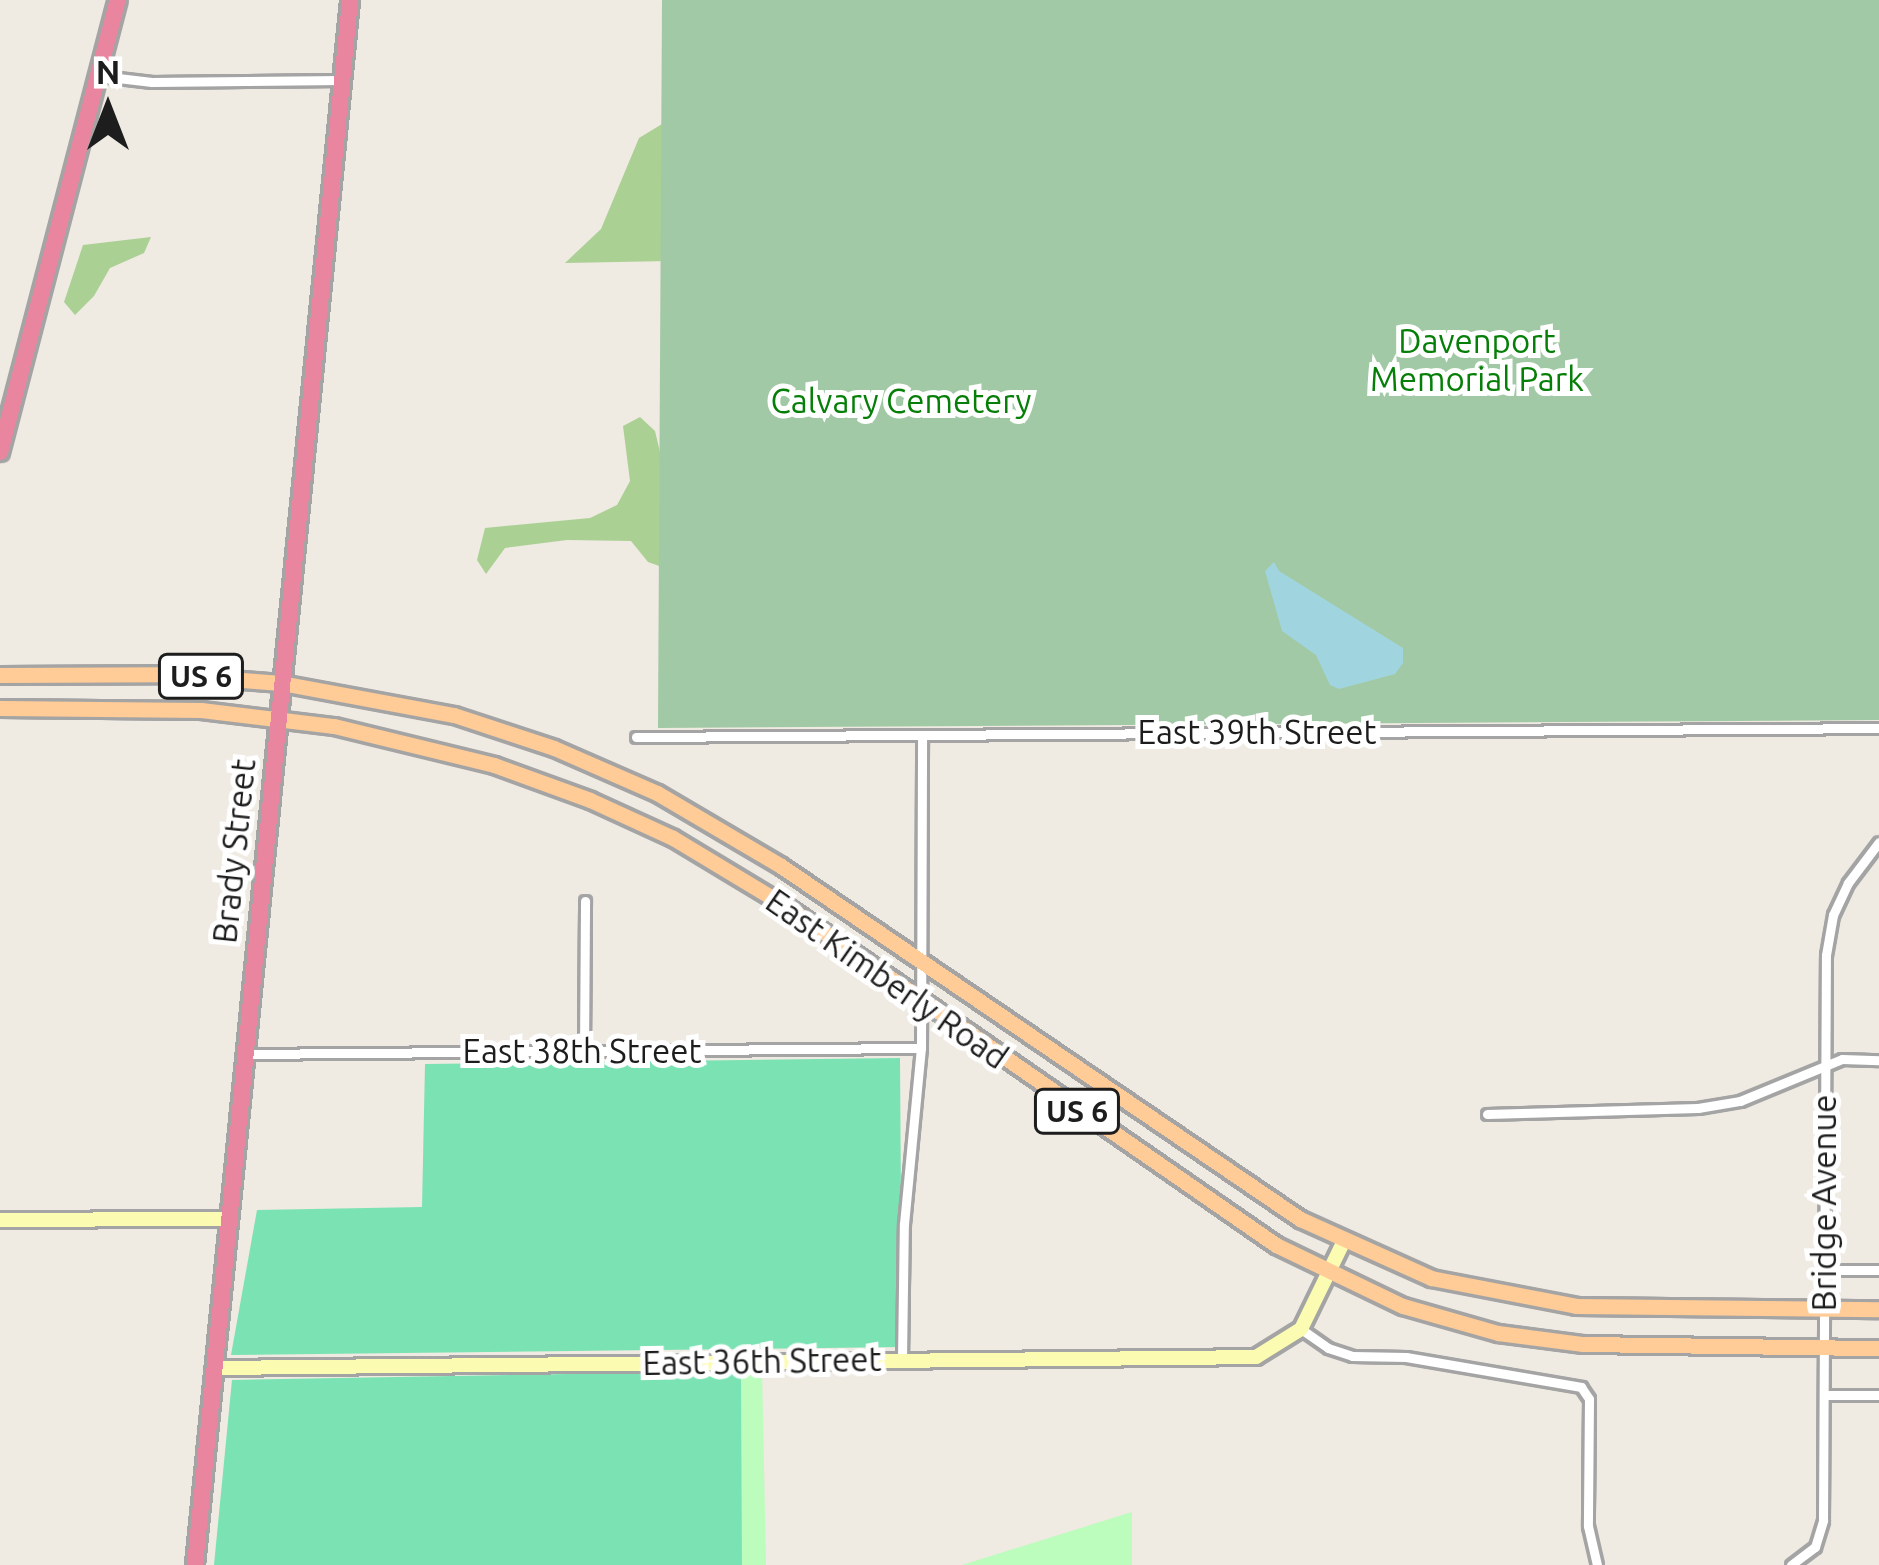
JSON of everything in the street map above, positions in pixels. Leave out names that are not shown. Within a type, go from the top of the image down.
[{"type":"highway","points":[[0,452],[118,0]]},
{"type":"highway","name":"Brady Street","points":[[195,1565],[350,0]]},
{"type":"main road","name":"East Kimberly Road","points":[[0,675],[166,674],[281,683],[454,715],[554,748],[657,793],[764,856],[1300,1219],[1431,1278],[1528,1300],[1624,1308],[1879,1309]]},
{"type":"main road","name":"East Kimberly Road","points":[[0,709],[201,710],[278,718],[387,736],[590,800],[673,838],[789,908],[1231,1216],[1327,1273],[1402,1306],[1515,1336],[1634,1347],[1879,1348]]},
{"type":"street","points":[[101,76],[152,82],[342,80]]},
{"type":"street","name":"East 39th Street","points":[[636,736],[1879,728]]},
{"type":"street","points":[[902,1359],[904,1224],[921,1048],[922,735]]},
{"type":"street","name":"Bridge Avenue","points":[[1791,1565],[1821,1534],[1826,955],[1833,915],[1848,883],[1879,842]]},
{"type":"street","points":[[584,1052],[585,901]]},
{"type":"street","name":"East 38th Street","points":[[244,1054],[921,1048]]},
{"type":"street","points":[[1486,1114],[1698,1108],[1740,1100],[1842,1059],[1879,1060]]},
{"type":"street","points":[[0,1220],[228,1219]]},
{"type":"street","points":[[1344,1241],[1301,1329],[1328,1348],[1352,1356],[1406,1357],[1581,1387],[1589,1399],[1588,1526],[1597,1565]]},
{"type":"street","points":[[1823,1270],[1879,1270]]},
{"type":"street","name":"East 36th Street","points":[[214,1368],[1256,1357],[1301,1329]]},
{"type":"street","points":[[1824,1395],[1879,1395]]},
{"type":"green space","points":[[662,0],[1879,0],[1879,720],[658,728]]},
{"type":"green space","points":[[672,118],[669,261],[565,263],[601,229],[639,138]]},
{"type":"green space","points":[[151,237],[144,253],[110,268],[94,296],[75,315],[64,302],[83,245]]},
{"type":"green space","points":[[640,417],[655,431],[671,498],[676,572],[648,562],[631,541],[567,540],[505,548],[486,574],[477,560],[485,528],[590,518],[617,505],[630,481],[623,426]]},
{"type":"green space","points":[[900,1058],[902,1347],[231,1355],[257,1210],[422,1207],[425,1064]]},
{"type":"green space","points":[[762,1369],[766,1565],[742,1565],[741,1371]]},
{"type":"green space","points":[[741,1371],[742,1565],[214,1565],[232,1380]]},
{"type":"green space","points":[[1132,1512],[1132,1565],[962,1565]]},
{"type":"water","points":[[1274,562],[1279,571],[1403,648],[1403,663],[1395,674],[1339,689],[1330,685],[1316,655],[1282,631],[1265,571]]},
{"type":"park label","name":"Davenport Memorial Park","points":[[1477,360]]},
{"type":"park label","name":"Calvary Cemetery","points":[[901,401]]}]
